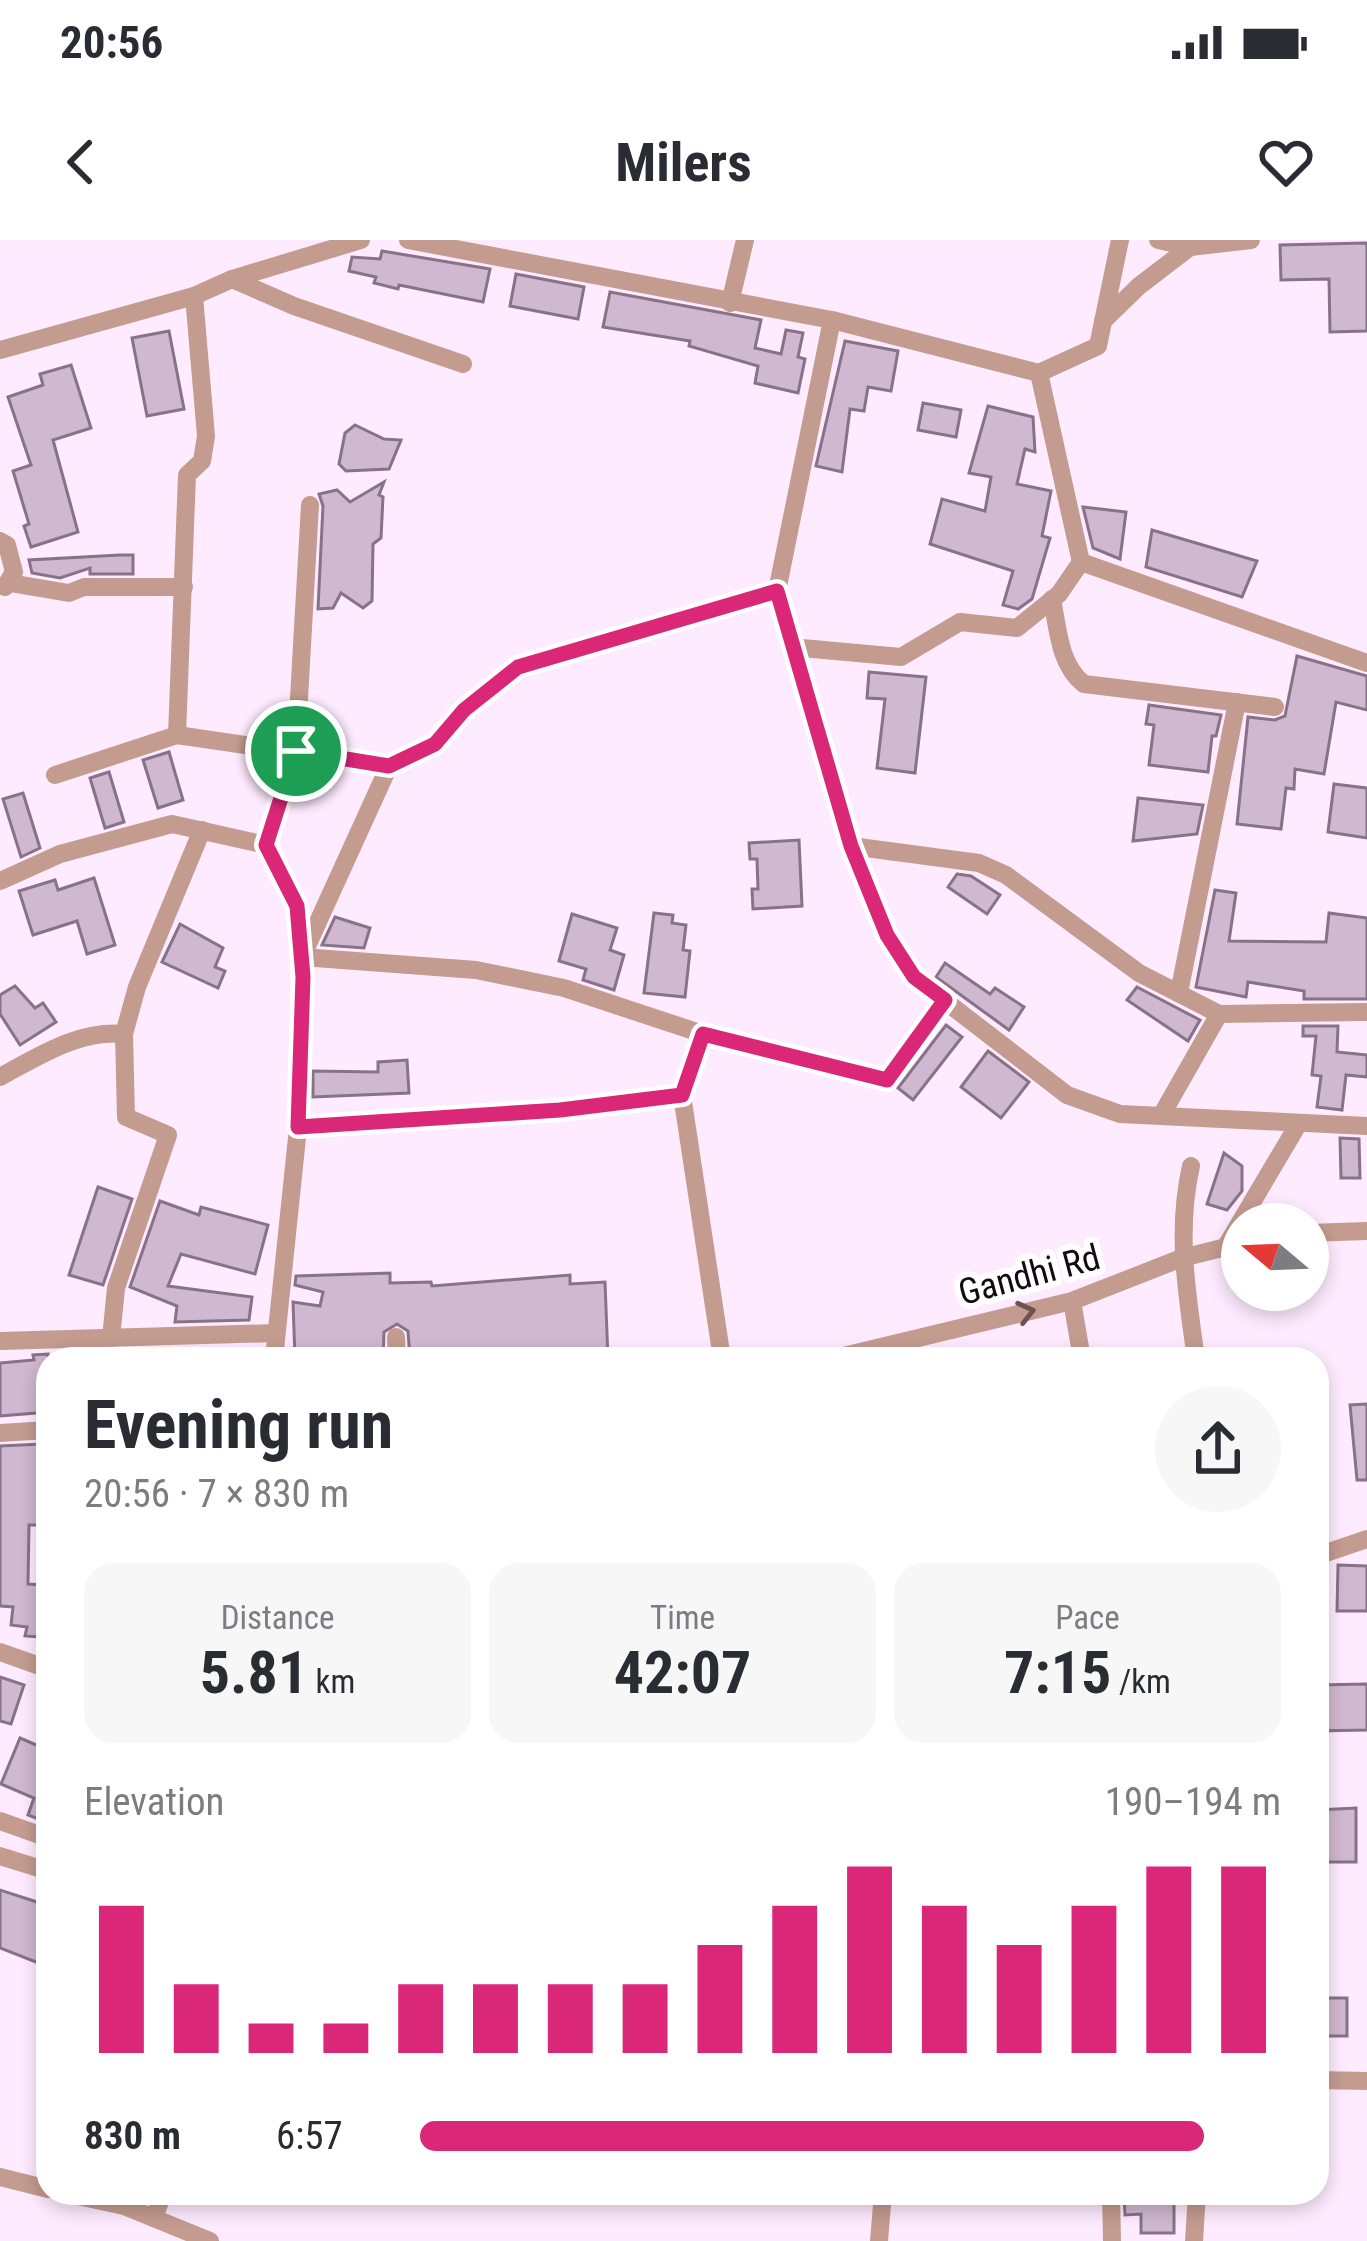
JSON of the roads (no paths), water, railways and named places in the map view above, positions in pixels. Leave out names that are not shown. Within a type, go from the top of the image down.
[{"type":"street","points":[[0,350],[194,296],[291,250],[361,240]]},
{"type":"street","points":[[408,240],[832,320],[1039,373],[1077,360],[1098,346],[1120,240]]},
{"type":"street","points":[[730,303],[745,240]]},
{"type":"street","points":[[1158,240],[1190,247],[1251,240]]},
{"type":"street","points":[[1103,322],[1139,286],[1190,247]]},
{"type":"street","points":[[232,279],[294,306],[464,364]]},
{"type":"street","points":[[177,735],[187,476],[202,461],[206,436],[194,296]]},
{"type":"street","points":[[832,320],[777,591],[851,846],[898,956],[914,977],[1067,1095],[1120,1114],[1367,1126]]},
{"type":"street","points":[[1039,373],[1081,562]]},
{"type":"street","points":[[275,1347],[298,1127],[302,957],[297,906],[266,845],[296,751],[310,505]]},
{"type":"street","points":[[0,541],[7,545],[14,572],[5,586],[69,593],[84,587],[184,587]]},
{"type":"street","points":[[791,646],[901,657],[960,622],[1017,628],[1052,599],[1081,562]]},
{"type":"street","points":[[1081,562],[1367,663]]},
{"type":"street","points":[[55,775],[177,735],[389,766],[435,744],[464,710],[518,667],[777,591]]},
{"type":"street","points":[[1052,599],[1064,654],[1073,676],[1084,684],[1275,706]]},
{"type":"street","points":[[1179,993],[1237,702]]},
{"type":"street","points":[[302,957],[389,766]]},
{"type":"street","points":[[0,880],[60,854],[172,824],[266,845]]},
{"type":"street","points":[[111,1338],[116,1288],[168,1135],[126,1117],[124,1034],[137,987],[202,830]]},
{"type":"street","points":[[851,846],[979,863],[1006,874],[1139,973],[1219,1014],[1365,1012]]},
{"type":"street","points":[[302,957],[476,970],[564,988],[703,1034],[887,1080],[945,1000]]},
{"type":"street","points":[[1161,1116],[1219,1014]]},
{"type":"street","points":[[0,1078],[81,1037],[124,1034]]},
{"type":"street","points":[[703,1034],[682,1095],[720,1347]]},
{"type":"street","points":[[298,1127],[560,1110],[682,1095]]},
{"type":"street","points":[[1256,1203],[1299,1123]]},
{"type":"street","points":[[1191,1166],[1182,1258],[1194,1347]]},
{"type":"street","points":[[1329,1232],[1367,1231]]},
{"type":"street","name":"Gandhi Rd","points":[[881,1347],[1072,1301],[1182,1258],[1221,1248]]},
{"type":"street","points":[[1072,1301],[1080,1347]]},
{"type":"street","points":[[0,1341],[276,1333]]},
{"type":"street","points":[[396,1337],[396,1347]]},
{"type":"street","points":[[0,1433],[36,1431]]},
{"type":"street","points":[[1329,1552],[1367,1539]]},
{"type":"street","points":[[0,1652],[36,1666]]},
{"type":"street","points":[[0,1821],[36,1834]]},
{"type":"street","points":[[0,1856],[36,1867]]},
{"type":"street","points":[[1329,2080],[1367,2081]]},
{"type":"street","points":[[0,2177],[36,2185]]},
{"type":"street","points":[[107,2205],[210,2241]]},
{"type":"street","points":[[154,2218],[159,2205]]},
{"type":"street","points":[[879,2241],[882,2205]]},
{"type":"street","points":[[1111,2205],[1112,2241]]},
{"type":"street","points":[[1194,2241],[1196,2205]]}]
